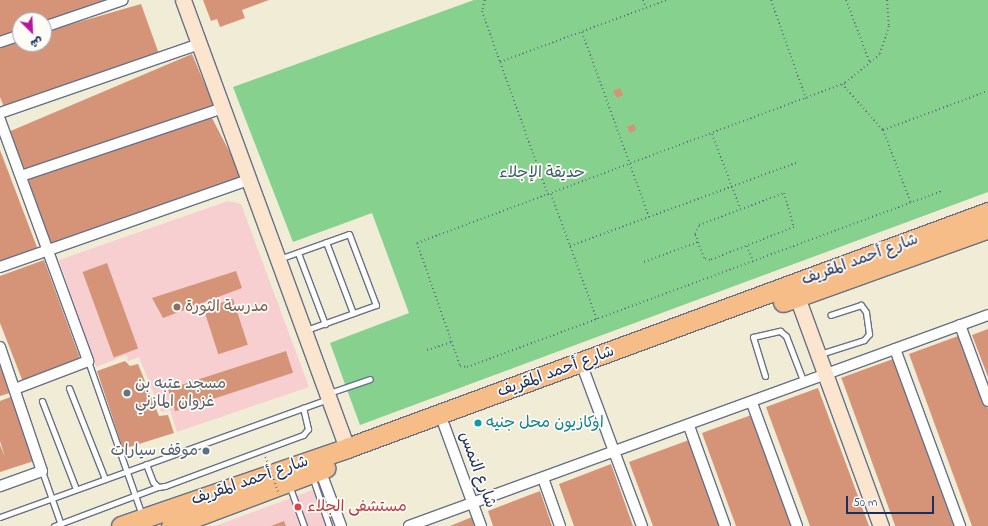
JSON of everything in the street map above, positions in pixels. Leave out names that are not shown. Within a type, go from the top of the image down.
[{"type":"highway","name":"شارع أحمد المقريف","points":[[121,526],[143,517],[179,517],[283,488],[316,472],[444,425],[795,291],[988,212]]},
{"type":"highway","name":"شارع أحمد المقريف","points":[[179,517],[347,448],[795,291],[988,228]]},
{"type":"street","points":[[52,24],[123,0]]},
{"type":"street","points":[[183,0],[347,448]]},
{"type":"street","points":[[0,42],[12,38]]},
{"type":"street","points":[[0,113],[199,44]]},
{"type":"street","points":[[21,176],[223,108]]},
{"type":"street","points":[[0,120],[88,362],[15,389]]},
{"type":"street","points":[[0,267],[248,180]]},
{"type":"street","points":[[795,291],[828,374],[881,526]]},
{"type":"street","points":[[410,526],[689,426],[988,315]]},
{"type":"street","points":[[960,325],[988,401]]},
{"type":"street","points":[[0,347],[42,471],[0,486]]},
{"type":"street","points":[[896,349],[960,526]]},
{"type":"street","points":[[584,371],[642,526]]},
{"type":"street","points":[[752,403],[797,526]]},
{"type":"street","name":"شارع النمس","points":[[444,425],[481,526]]},
{"type":"street","points":[[689,426],[725,526]]},
{"type":"street","points":[[316,472],[341,526]]},
{"type":"street","points":[[543,478],[560,526]]},
{"type":"lane","points":[[277,260],[349,234],[376,305],[304,331]]},
{"type":"lane","points":[[326,242],[353,313]]},
{"type":"lane","points":[[298,253],[325,324]]},
{"type":"lane","points":[[820,354],[864,340],[869,334],[866,312],[860,305],[831,315]]},
{"type":"lane","points":[[765,376],[753,337],[780,331],[786,336],[804,383]]},
{"type":"lane","points":[[88,362],[143,517]]},
{"type":"lane","points":[[0,517],[303,408],[370,378]]},
{"type":"lane","points":[[69,388],[105,479]]},
{"type":"lane","points":[[42,401],[76,489]]},
{"type":"lane","points":[[54,526],[61,525],[158,487],[303,435],[308,429],[303,408]]},
{"type":"lane","points":[[146,464],[158,487]]},
{"type":"lane","points":[[42,471],[61,525]]},
{"type":"lane","points":[[316,472],[329,526]]},
{"type":"lane","points":[[283,488],[304,526]]},
{"type":"path","points":[[485,0],[482,11],[597,320]]},
{"type":"path","points":[[643,0],[646,8]]},
{"type":"path","points":[[500,62],[667,0]]},
{"type":"path","points":[[771,0],[806,99]]},
{"type":"path","points":[[846,0],[870,63]]},
{"type":"path","points":[[890,0],[887,1],[889,26],[880,54],[842,84],[630,165],[417,243],[460,366],[467,366],[597,320],[942,191]]},
{"type":"path","points":[[582,32],[649,217]]},
{"type":"path","points":[[842,84],[883,130],[911,203]]},
{"type":"path","points":[[883,130],[988,91]]},
{"type":"path","points":[[712,134],[740,208]]},
{"type":"path","points":[[570,246],[796,163]]},
{"type":"path","points":[[784,193],[795,223],[791,229],[708,260],[698,242],[694,230],[698,225],[740,208],[784,193]]},
{"type":"path","points":[[644,262],[698,242]]},
{"type":"path","points":[[747,246],[753,262]]},
{"type":"path","points":[[427,350],[452,342]]},
{"type":"path","points":[[264,453],[283,488]]},
{"type":"shaded area","name":"مدرسة الثورة","points":[[228,201],[241,204],[309,387],[177,432],[170,410],[161,412],[139,357],[128,361],[127,355],[96,367],[59,260]]},
{"type":"shaded area","name":"مستشفى الجلاء","points":[[321,487],[335,526],[215,526]]},
{"type":"green space","name":"حديقة الإجلاء","points":[[474,0],[988,0],[988,192],[360,425],[330,343],[409,313],[372,213],[293,242],[233,87]]},
{"type":"building","points":[[0,0],[108,0],[52,19],[52,12],[12,12],[12,34],[0,38]]},
{"type":"building","points":[[203,0],[269,0],[242,10],[245,18],[220,27],[217,19],[211,21]]},
{"type":"building","points":[[141,4],[159,54],[4,107],[0,97],[0,47],[12,43],[12,52],[52,52],[52,30]]},
{"type":"building","points":[[192,54],[214,106],[31,183],[9,132]]},
{"type":"building","points":[[620,88],[623,95],[617,98],[613,91]]},
{"type":"building","points":[[212,118],[243,178],[51,248],[28,178]]},
{"type":"building","points":[[634,124],[636,130],[630,133],[627,127]]},
{"type":"building","points":[[0,150],[38,250],[0,264]]},
{"type":"building","points":[[44,260],[81,361],[23,382],[0,323],[0,276]]},
{"type":"building","points":[[107,263],[138,349],[114,357],[83,272]]},
{"type":"building","points":[[236,271],[242,288],[163,318],[152,298]]},
{"type":"building","points":[[233,299],[248,345],[218,354],[204,309]]},
{"type":"building","points":[[988,329],[988,377],[972,335]]},
{"type":"building","points":[[961,335],[988,409],[988,526],[972,526],[909,354]]},
{"type":"building","points":[[286,351],[293,373],[175,411],[168,389]]},
{"type":"building","points":[[893,359],[954,526],[895,526],[841,378]]},
{"type":"building","name":"مسجد عتبه بن غزوان المازني","points":[[125,361],[130,366],[138,364],[159,416],[168,415],[174,433],[123,449],[97,371]]},
{"type":"building","points":[[3,362],[13,392],[0,396],[0,364]]},
{"type":"building","points":[[818,388],[869,526],[810,526],[766,407]]},
{"type":"building","points":[[13,396],[34,461],[0,472],[0,445],[5,457],[0,441],[0,401]]},
{"type":"building","points":[[754,414],[795,526],[736,526],[702,433]]},
{"type":"building","points":[[689,440],[721,526],[653,526],[629,462]]},
{"type":"building","points":[[611,464],[633,526],[574,526],[559,484]]},
{"type":"building","points":[[540,491],[552,526],[493,526],[488,511]]},
{"type":"building","points":[[472,517],[476,526],[450,526]]},
{"type":"building","points":[[284,521],[286,526],[271,526]]},
{"type":"place","name":"مدرسة الثورة","points":[[177,307]]},
{"type":"place","name":"مسجد عتبه بن غزوان المازني","points":[[127,393]]},
{"type":"place","name":"اوكازيون محل جنيه","points":[[478,423]]},
{"type":"place","name":"موقف سيارات","points":[[206,451]]},
{"type":"place","name":"مستشفى الجلاء","points":[[298,507]]}]
